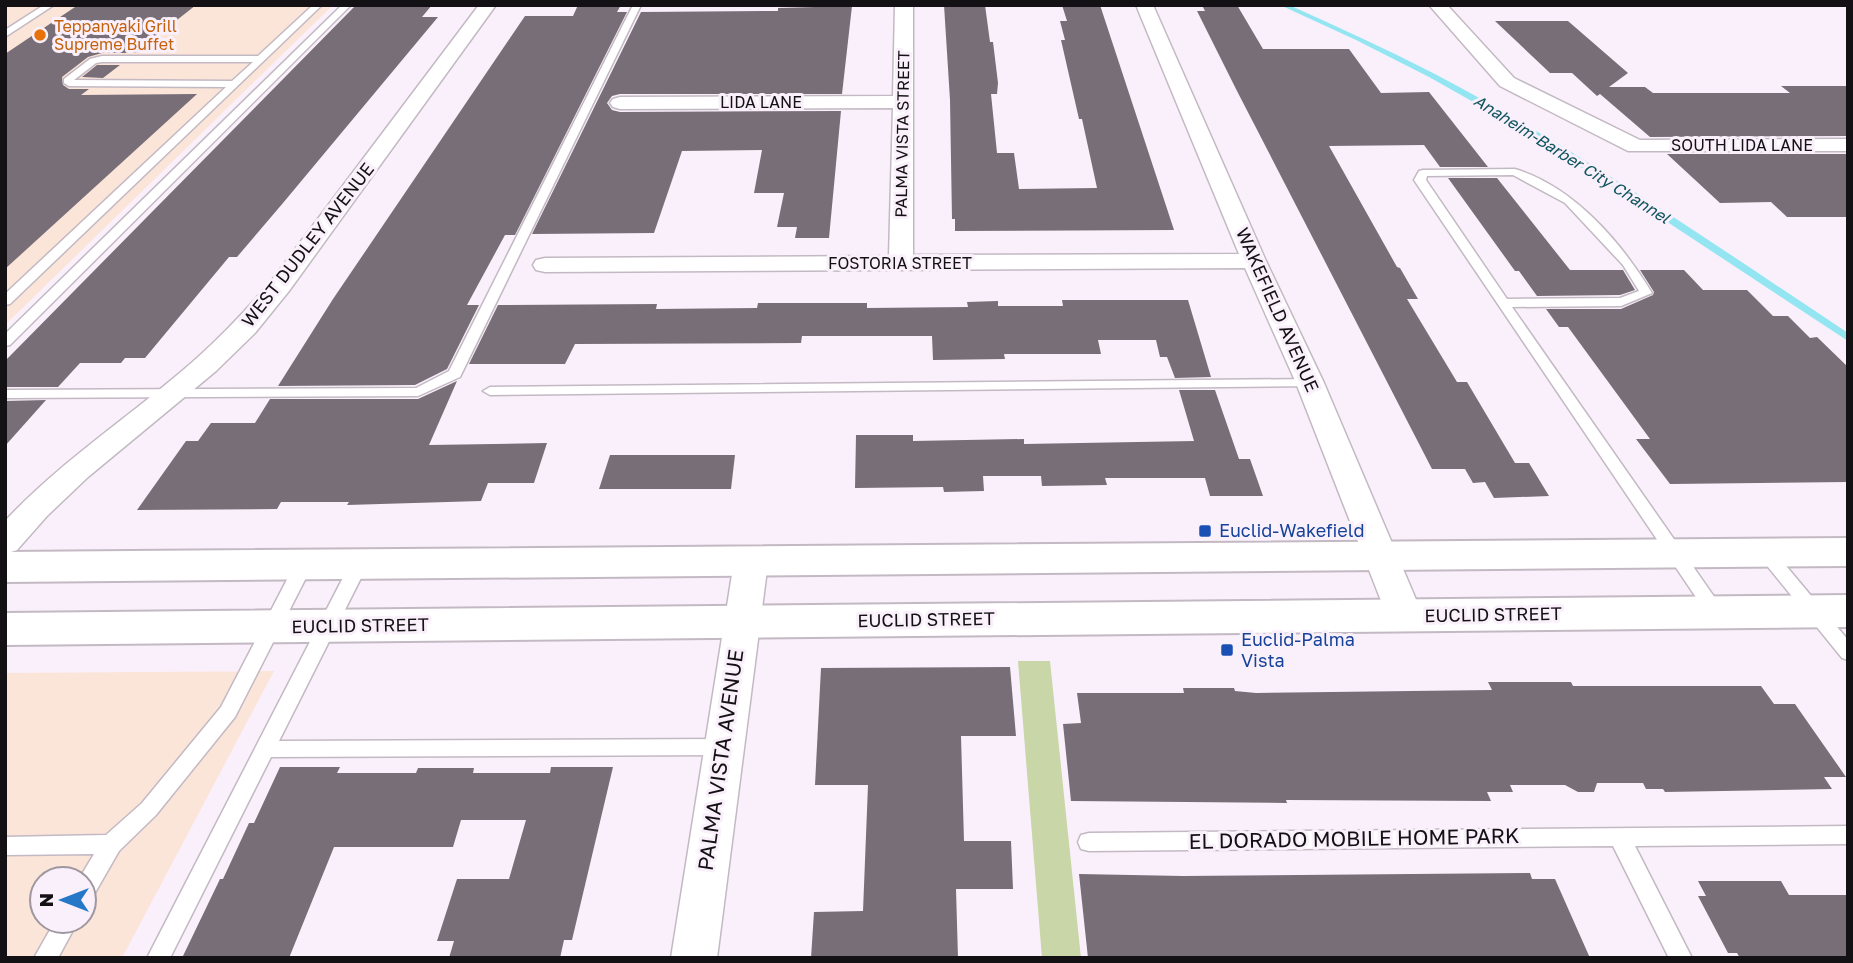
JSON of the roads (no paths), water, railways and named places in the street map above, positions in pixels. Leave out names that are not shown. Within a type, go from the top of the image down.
[{"type":"main road","points":[[5,567],[1848,552]]},
{"type":"main road","name":"EUCLID STREET","points":[[5,629],[1831,612]]},
{"type":"street","name":"WEST DUDLEY AVENUE","points":[[5,542],[36,508],[77,470],[173,392],[246,327],[280,286],[488,5]]},
{"type":"street","name":"PALMA VISTA STREET","points":[[901,263],[904,5]]},
{"type":"street","name":"WAKEFIELD AVENUE","points":[[1144,5],[1254,261],[1310,383],[1405,616]]},
{"type":"street","name":"SOUTH LIDA LANE","points":[[1437,5],[1507,82],[1636,146],[1848,145]]},
{"type":"street","name":"LIDA LANE","points":[[620,103],[903,102]]},
{"type":"street","name":"FOSTORIA STREET","points":[[545,265],[1254,261]]},
{"type":"street","name":"PALMA VISTA AVENUE","points":[[694,958],[751,562]]},
{"type":"lane","points":[[5,34],[50,5]]},
{"type":"lane","points":[[5,301],[318,5]]},
{"type":"lane","points":[[5,342],[347,5]]},
{"type":"lane","points":[[5,394],[418,392],[455,374],[638,5]]},
{"type":"lane","points":[[235,84],[67,81],[93,61],[102,59],[261,59]]},
{"type":"lane","points":[[1503,303],[1621,302],[1646,293],[1628,263],[1569,201],[1515,172],[1423,173],[1420,180],[1503,303],[1674,554],[1716,613]]},
{"type":"lane","points":[[490,391],[1310,383]]},
{"type":"lane","points":[[1766,553],[1831,612],[1848,653]]},
{"type":"lane","points":[[98,867],[111,844],[149,808],[228,712],[303,566]]},
{"type":"lane","points":[[158,958],[358,566]]},
{"type":"lane","points":[[265,749],[723,747]]},
{"type":"lane","name":"EL DORADO MOBILE HOME PARK","points":[[1089,842],[1848,835]]},
{"type":"lane","points":[[1619,836],[1681,958]]},
{"type":"lane","points":[[5,846],[111,844]]},
{"type":"lane","points":[[45,958],[59,935]]},
{"type":"waterway","name":"Anaheim-Barber City Channel","points":[[1283,5],[1358,38],[1503,115],[1643,202],[1848,338]]},
{"type":"place","name":"Teppanyaki Grill Supreme Buffet","points":[[40,35]]},
{"type":"place","name":"Euclid-Wakefield","points":[[1205,531]]},
{"type":"place","name":"Euclid-Palma Vista","points":[[1227,650]]}]
